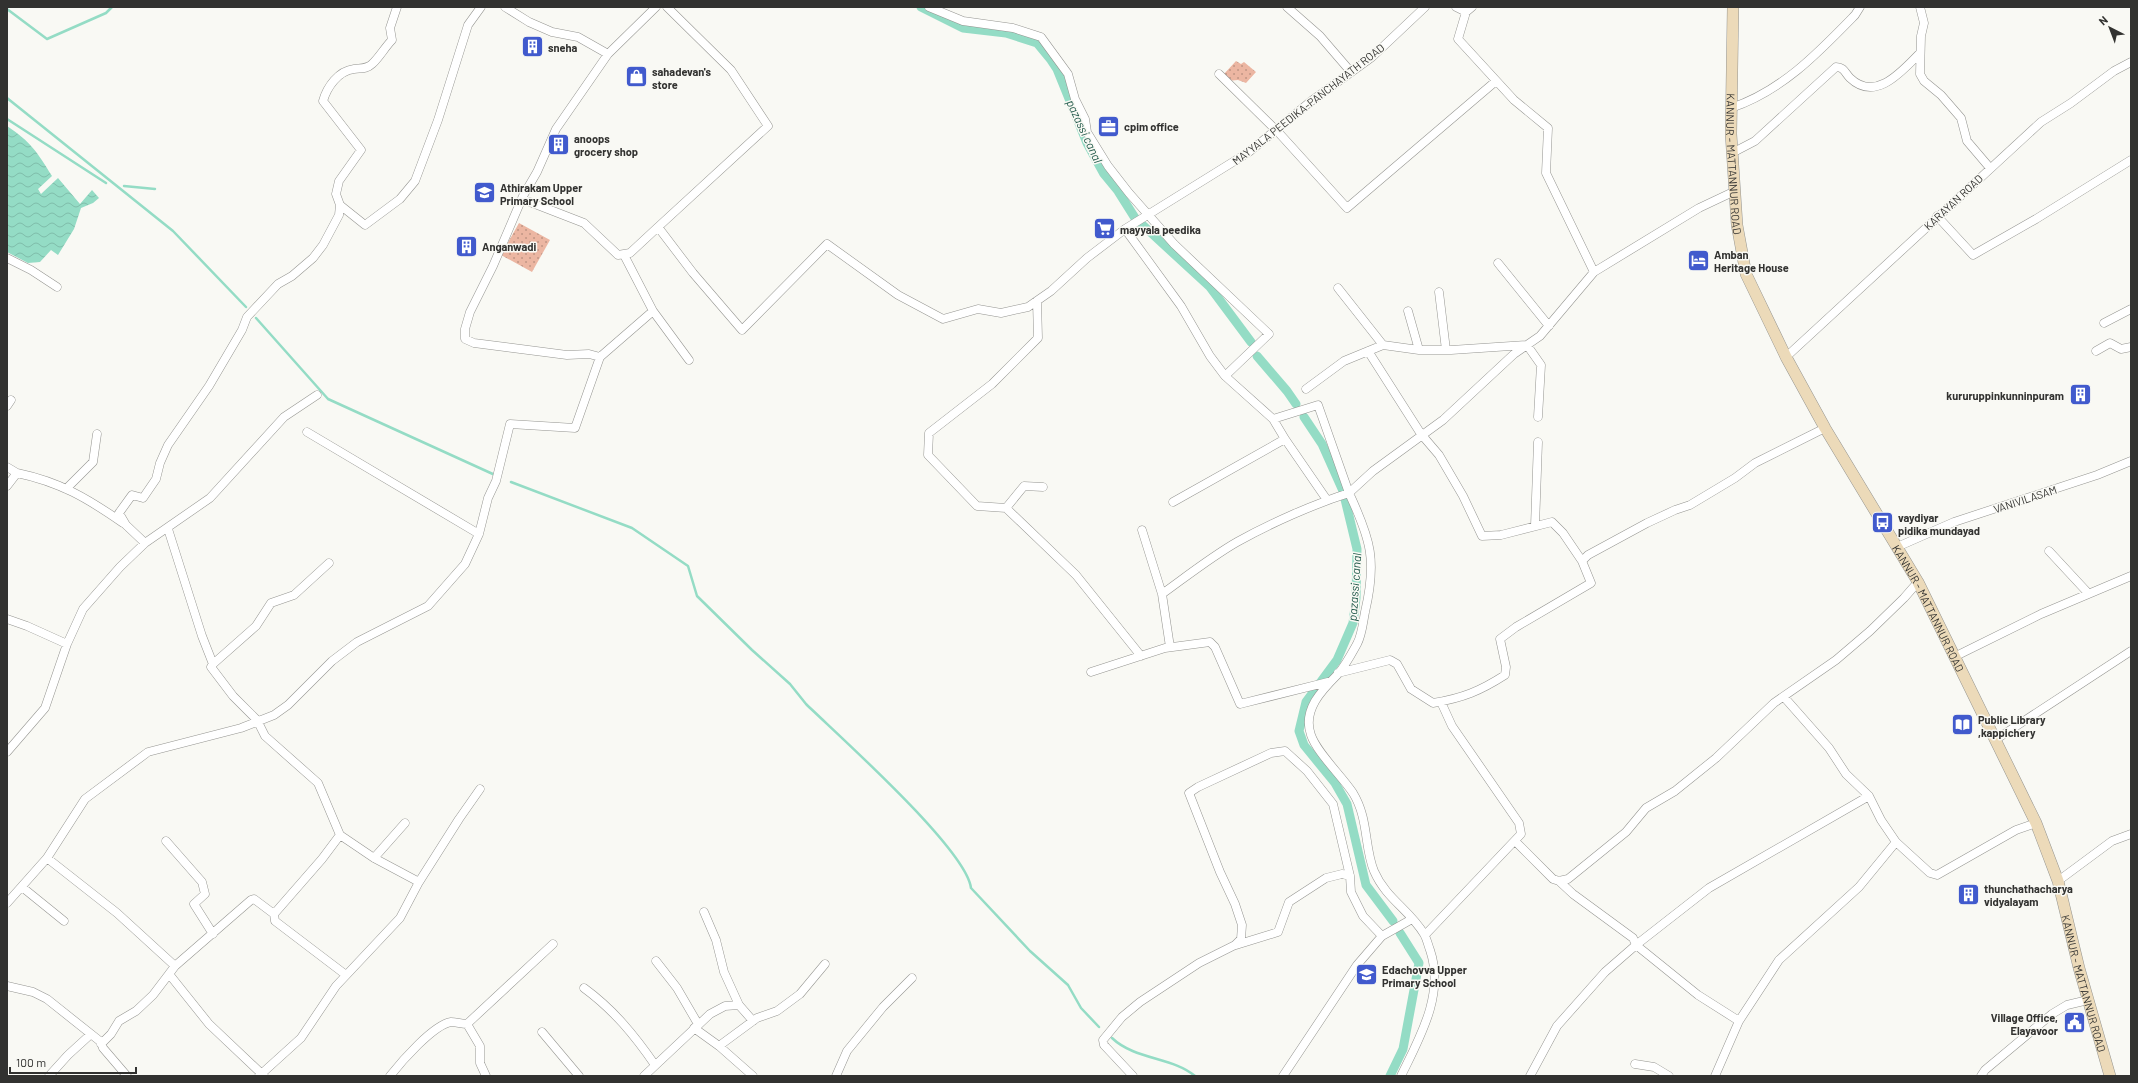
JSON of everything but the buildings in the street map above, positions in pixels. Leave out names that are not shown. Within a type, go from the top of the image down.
[{"type":"main road","name":"KANNUR - MATTANNUR ROAD","points":[[1733,7],[1732,153],[1737,225],[1746,274],[1786,357],[1825,428],[1918,582],[1956,656],[2036,823],[2058,881],[2088,1000],[2110,1076]]},
{"type":"street","points":[[126,525],[119,513],[132,495],[143,498],[156,479],[160,463],[168,445],[209,386],[242,330],[247,317],[278,284],[292,276],[313,258],[332,230],[339,215],[340,205],[336,194],[339,182],[361,150],[322,101],[326,89],[335,80],[353,69],[364,69],[372,65],[392,40],[390,28],[397,7]]},
{"type":"street","points":[[340,205],[365,224],[400,199],[415,181],[438,120],[468,25],[481,7]]},
{"type":"street","points":[[505,7],[529,22],[552,32],[578,37],[608,54]]},
{"type":"street","points":[[600,357],[589,354],[567,356],[474,343],[465,338],[465,329],[470,312],[493,266],[522,198],[537,172],[556,129],[608,54],[656,7]]},
{"type":"street","points":[[522,198],[584,223],[618,255],[624,255],[630,253],[768,126],[730,70],[667,7]]},
{"type":"street","points":[[930,7],[963,21],[1013,28],[1041,37],[1068,74],[1075,99],[1085,119],[1087,132],[1108,166],[1148,216],[1174,244],[1268,334],[1226,376]]},
{"type":"street","points":[[1287,7],[1320,36],[1351,72]]},
{"type":"street","name":"MAYYALA PEEDIKA-PANCHAYATH ROAD","points":[[658,227],[693,273],[742,330],[827,244],[898,295],[943,319],[978,309],[1001,313],[1028,307],[1051,291],[1087,258],[1128,227],[1249,152],[1275,129],[1372,57],[1425,7]]},
{"type":"street","points":[[1456,7],[1469,10],[1458,39],[1514,100],[1548,128],[1546,173],[1594,272]]},
{"type":"street","points":[[1732,108],[1756,100],[1806,65],[1855,15],[1860,7]]},
{"type":"street","points":[[1920,7],[1924,24],[1920,53],[1920,74],[1924,81],[1941,95],[1961,118],[1967,141],[1990,168]]},
{"type":"street","points":[[1732,153],[1755,141],[1836,67],[1844,69],[1851,79],[1859,84],[1867,86],[1886,84],[1920,53]]},
{"type":"street","name":"KARAYAN ROAD","points":[[1786,357],[1937,216],[2041,122],[2071,103],[2114,71],[2131,62]]},
{"type":"street","points":[[1219,74],[1275,129],[1347,208],[1496,81]]},
{"type":"street","points":[[1937,216],[1973,255],[2036,219],[2131,160]]},
{"type":"street","points":[[1162,594],[1210,559],[1238,542],[1327,500],[1348,493],[1422,434],[1443,420],[1514,354],[1540,336],[1594,272],[1699,208],[1735,191]]},
{"type":"street","points":[[1128,227],[1181,306],[1210,356],[1226,376],[1273,419],[1327,500]]},
{"type":"street","points":[[624,255],[653,311],[689,360]]},
{"type":"street","points":[[7,258],[31,270],[57,287]]},
{"type":"street","points":[[1498,263],[1549,326]]},
{"type":"street","points":[[1338,288],[1383,345]]},
{"type":"street","points":[[1439,292],[1446,350]]},
{"type":"street","points":[[1038,301],[1038,338],[992,384],[929,433],[928,455],[977,506],[1006,508],[1076,574],[1141,656]]},
{"type":"street","points":[[2104,323],[2131,309]]},
{"type":"street","points":[[7,903],[22,888],[47,858],[84,799],[148,752],[241,728],[257,720],[274,715],[288,705],[332,662],[357,642],[428,606],[465,564],[479,534],[488,498],[496,481],[510,424],[575,428],[600,357],[653,311]]},
{"type":"street","points":[[1408,311],[1419,350]]},
{"type":"street","points":[[2096,352],[2110,343],[2121,349],[2131,347]]},
{"type":"street","points":[[1306,388],[1344,361],[1383,345],[1419,350],[1446,350],[1527,345]]},
{"type":"street","points":[[1527,345],[1541,365],[1538,418]]},
{"type":"street","points":[[1338,673],[1390,660],[1397,664],[1411,689],[1433,703],[1462,698],[1482,690],[1505,675],[1506,667],[1500,639],[1516,627],[1591,582],[1582,561],[1563,533],[1552,522],[1501,535],[1482,536],[1463,496],[1439,454],[1422,434],[1368,351]]},
{"type":"street","points":[[7,752],[45,708],[67,644],[83,609],[120,567],[145,543],[168,529],[210,498],[284,417],[317,396]]},
{"type":"street","points":[[1273,419],[1318,404],[1348,493],[1364,526],[1371,556],[1372,579],[1358,642],[1338,673],[1328,682],[1312,706],[1308,722],[1311,736],[1353,794],[1361,809],[1373,870],[1383,890],[1412,919],[1425,935],[1434,962],[1434,988],[1432,1004],[1427,1021],[1401,1076]]},
{"type":"street","points":[[1582,561],[1588,555],[1620,536],[1675,510],[1690,505],[1735,478],[1755,463],[1825,428]]},
{"type":"street","points":[[307,432],[479,534]]},
{"type":"street","points":[[66,489],[93,462],[97,434]]},
{"type":"street","points":[[1173,502],[1285,438]]},
{"type":"street","points":[[1535,526],[1538,442]]},
{"type":"street","name":"VANIVILASAM","points":[[1897,547],[1954,522],[2097,475],[2131,461]]},
{"type":"street","points":[[7,467],[17,473],[41,478],[66,489],[69,488],[126,525],[145,543]]},
{"type":"street","points":[[7,486],[17,473]]},
{"type":"street","points":[[1006,508],[1024,486],[1043,487]]},
{"type":"street","points":[[168,529],[202,636],[214,664]]},
{"type":"street","points":[[1142,530],[1162,594],[1170,647]]},
{"type":"street","points":[[2050,551],[2088,593]]},
{"type":"street","points":[[329,563],[294,595],[270,603],[256,626],[211,667],[233,696],[257,720],[265,736],[318,783],[340,835],[374,858],[419,882]]},
{"type":"street","points":[[1956,656],[2042,614],[2088,593],[2131,576]]},
{"type":"street","points":[[1559,881],[1568,880],[1626,832],[1646,808],[1675,791],[1716,758],[1767,710],[1836,660],[1870,631],[1918,582]]},
{"type":"street","points":[[7,619],[27,626],[67,644]]},
{"type":"street","points":[[1091,672],[1170,647],[1210,642],[1214,647],[1240,704],[1328,682]]},
{"type":"street","points":[[1995,740],[2131,652]]},
{"type":"street","points":[[1784,697],[1829,748],[1846,774],[1869,796],[1880,820],[1896,842],[1930,873],[1937,875],[2016,830],[2036,823]]},
{"type":"street","points":[[1425,935],[1522,834],[1519,823],[1452,726],[1442,702]]},
{"type":"street","points":[[1236,945],[1241,939],[1242,924],[1189,793],[1198,786],[1271,753],[1285,751],[1307,771],[1333,804],[1350,876],[1351,892],[1363,916],[1382,936]]},
{"type":"street","points":[[170,974],[209,1024],[262,1075],[301,1038],[336,986],[400,918],[419,882],[480,789]]},
{"type":"street","points":[[1530,1076],[1557,1026],[1605,972],[1636,945],[1709,888],[1869,796]]},
{"type":"street","points":[[374,858],[405,823]]},
{"type":"street","points":[[2058,881],[2112,841],[2131,834]]},
{"type":"street","points":[[274,914],[318,864],[340,835]]},
{"type":"street","points":[[166,841],[202,882],[205,894],[194,904],[213,934]]},
{"type":"street","points":[[1515,841],[1553,879],[1559,881],[1573,894],[1633,938],[1636,945],[1698,996],[1739,1021]]},
{"type":"street","points":[[1715,1076],[1739,1021],[1779,960],[1859,887],[1896,842]]},
{"type":"street","points":[[47,858],[117,913],[175,966]]},
{"type":"street","points":[[1132,1076],[1104,1044],[1103,1040],[1122,1017],[1134,1007],[1198,963],[1236,945],[1278,932],[1289,902],[1326,878],[1342,874],[1350,876]]},
{"type":"street","points":[[22,888],[64,921]]},
{"type":"street","points":[[101,1044],[111,1034],[119,1022],[140,1007],[153,995],[175,966],[254,899],[274,914],[275,921],[346,975]]},
{"type":"street","points":[[704,912],[716,940],[724,972],[740,1005],[753,1022]]},
{"type":"street","points":[[1283,1076],[1358,965],[1382,936],[1412,919]]},
{"type":"street","points":[[467,1024],[553,944]]},
{"type":"street","points":[[656,961],[677,988],[696,1026],[753,1076]]},
{"type":"street","points":[[720,1046],[753,1022],[777,1011],[800,994],[825,964]]},
{"type":"street","points":[[836,1076],[847,1051],[884,1007],[912,978]]},
{"type":"street","points":[[7,986],[33,992],[47,999],[91,1034],[127,1076]]},
{"type":"street","points":[[584,988],[597,997],[634,1034],[655,1065]]},
{"type":"street","points":[[1981,1076],[1985,1070],[2052,1014],[2067,1005],[2088,1000]]},
{"type":"street","points":[[644,1076],[696,1026],[725,1006],[740,1005]]},
{"type":"street","points":[[390,1076],[404,1057],[435,1030],[451,1022],[467,1024]]},
{"type":"street","points":[[467,1024],[480,1046],[480,1063],[486,1076]]},
{"type":"street","points":[[542,1032],[579,1076]]},
{"type":"street","points":[[49,1076],[68,1055],[91,1034]]},
{"type":"street","points":[[1635,1064],[1654,1068],[1669,1076]]},
{"type":"shaded area","points":[[1236,61],[1241,64],[1244,62],[1256,72],[1246,83],[1238,80],[1227,81],[1224,74]]},
{"type":"shaded area","points":[[519,223],[550,240],[532,272],[501,255]]},
{"type":"water","points":[[7,126],[22,137],[33,148],[52,176],[38,189],[41,194],[58,178],[80,204],[92,190],[99,198],[93,203],[81,208],[74,229],[58,255],[51,250],[40,262],[28,263],[7,252]]},
{"type":"waterway","points":[[7,9],[47,39],[106,13],[112,7]]},
{"type":"waterway","name":"pazassi canal","points":[[921,7],[963,28],[1006,33],[1037,43],[1057,69],[1087,143],[1104,174],[1118,191],[1135,218],[1210,287],[1251,342]]},
{"type":"waterway","points":[[7,98],[173,231],[246,307]]},
{"type":"waterway","points":[[7,119],[106,183]]},
{"type":"waterway","points":[[124,186],[155,189]]},
{"type":"waterway","points":[[256,318],[328,399],[495,475]]},
{"type":"waterway","name":"pazassi canal","points":[[1257,356],[1287,391],[1296,404]]},
{"type":"waterway","name":"pazassi canal","points":[[1304,417],[1322,444],[1343,491],[1357,549],[1356,598],[1353,623],[1337,660],[1306,702],[1299,731],[1304,745],[1335,783],[1347,804],[1366,885],[1393,921]]},
{"type":"waterway","points":[[511,482],[632,528],[688,566],[697,596],[752,650],[790,684],[806,704],[872,766],[926,821],[948,847],[964,870],[971,888],[1030,951],[1068,985],[1081,1008],[1099,1027]]},
{"type":"waterway","name":"pazassi canal","points":[[1390,1076],[1403,1049],[1419,963],[1400,933]]},
{"type":"waterway","points":[[1112,1038],[1132,1051],[1176,1065],[1195,1076]]},
{"type":"place","name":"sneha","points":[[532,47]]},
{"type":"place","name":"sahadevan's store","points":[[636,77]]},
{"type":"place","name":"cpim office","points":[[1109,126]]},
{"type":"place","name":"anoops grocery shop","points":[[558,144]]},
{"type":"place","name":"Athirakam Upper Primary School","points":[[484,193]]},
{"type":"place","name":"mayyala peedika","points":[[1105,229]]},
{"type":"place","name":"Anganwadi","points":[[466,246]]},
{"type":"place","name":"Amban Heritage House","points":[[1698,260]]},
{"type":"place","name":"kururuppinkunninpuram","points":[[2080,395]]},
{"type":"place","name":"vaydiyar pidika mundayad","points":[[1882,523]]},
{"type":"place","name":"Public Library ,kappichery","points":[[1962,725]]},
{"type":"place","name":"thunchathacharya vidyalayam","points":[[1968,894]]},
{"type":"place","name":"Edachovva Upper Primary School","points":[[1367,975]]},
{"type":"place","name":"Village Office, Elayavoor","points":[[2074,1023]]}]
